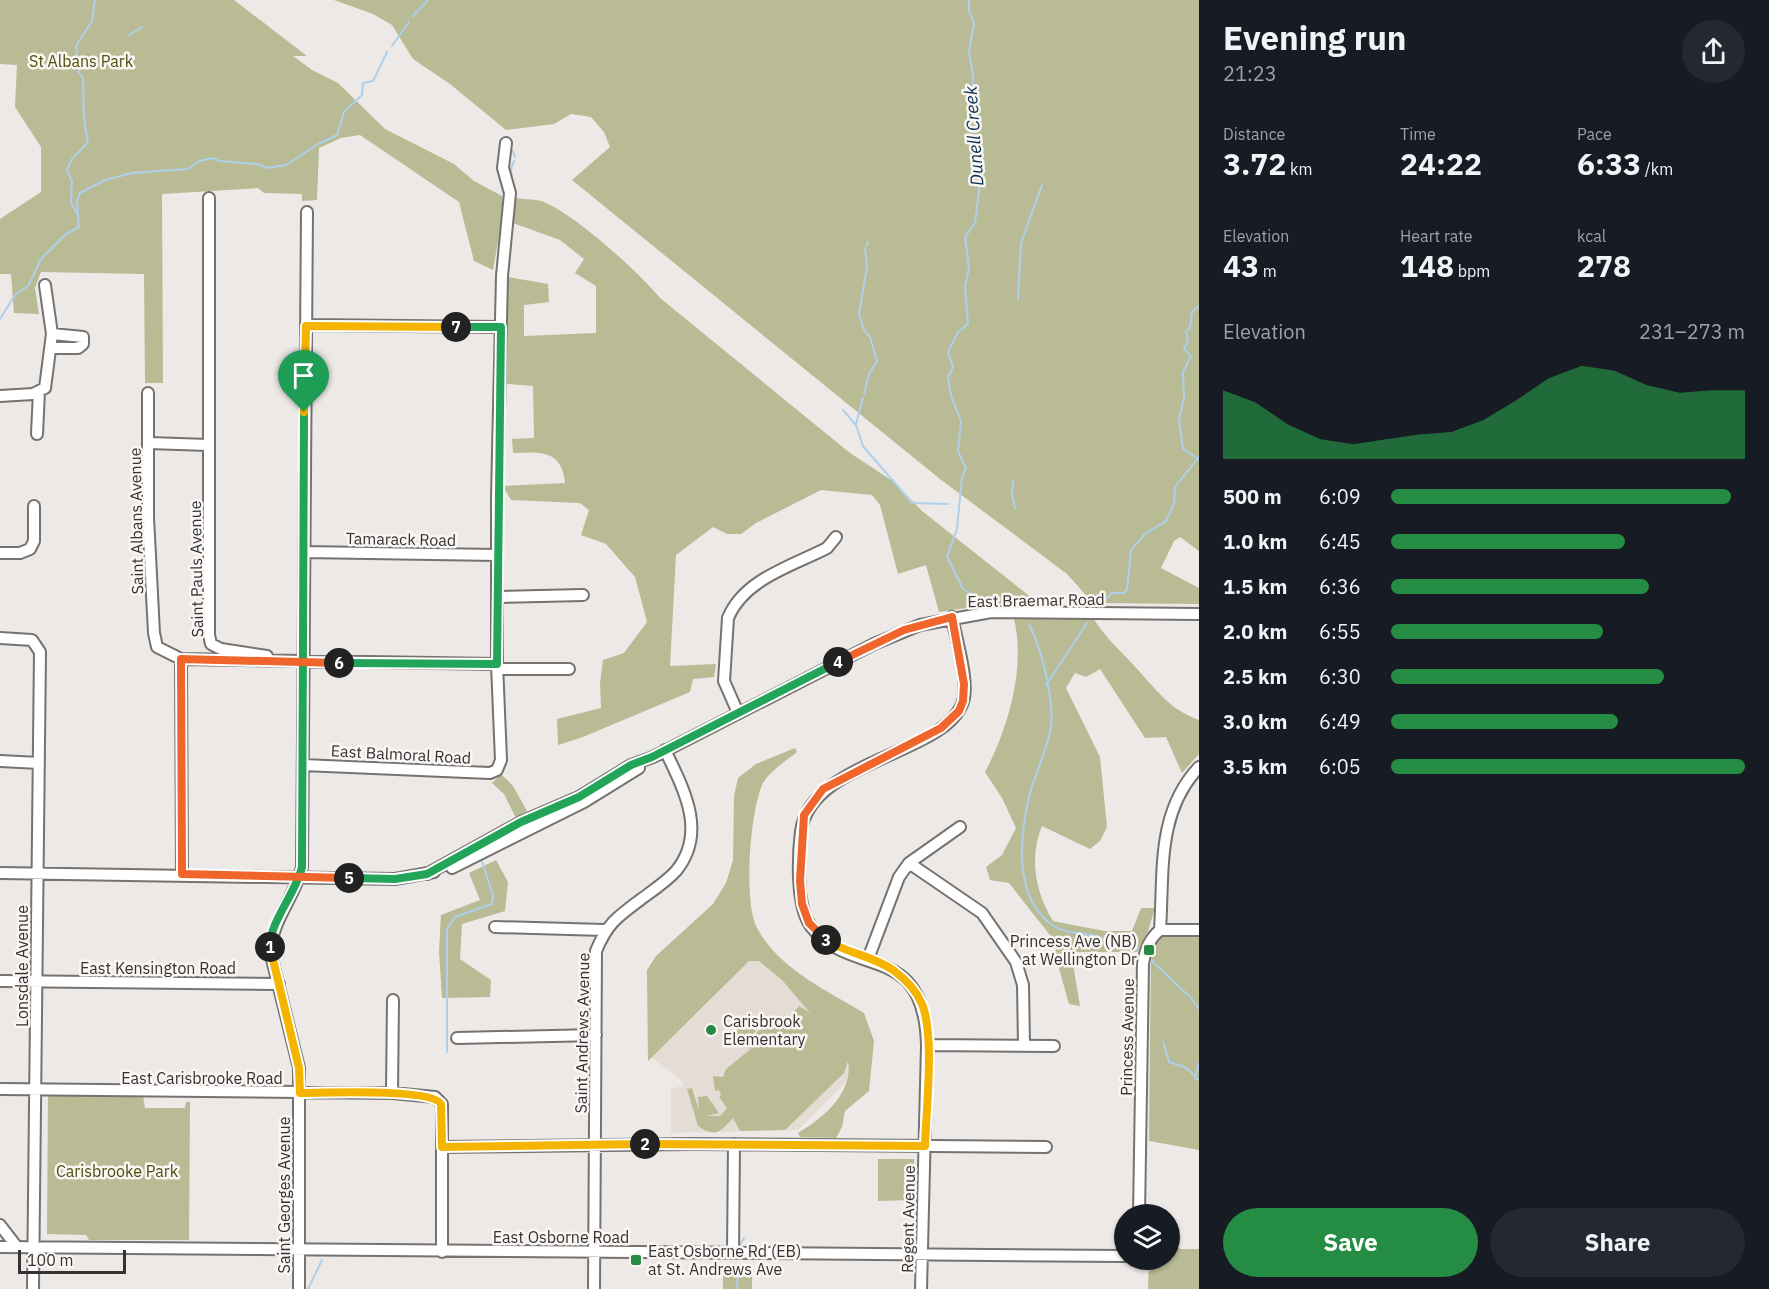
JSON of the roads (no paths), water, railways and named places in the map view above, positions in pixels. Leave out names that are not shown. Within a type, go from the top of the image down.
[{"type":"street","points":[[497,667],[501,327],[510,193],[503,168],[506,143]]},
{"type":"street","name":"Saint Pauls Avenue","points":[[209,198],[209,635],[211,644],[221,649],[298,662]]},
{"type":"street","name":"Saint Georges Avenue","points":[[299,1289],[299,1068],[271,955],[270,942],[300,876],[303,765],[298,662],[304,552],[307,212]]},
{"type":"street","points":[[0,396],[33,394],[45,388],[52,334],[45,285]]},
{"type":"street","points":[[306,326],[501,327]]},
{"type":"street","points":[[52,334],[83,337],[83,344],[78,348],[52,348]]},
{"type":"street","points":[[37,434],[39,391]]},
{"type":"street","name":"Saint Albans Avenue","points":[[148,393],[148,517],[154,633],[158,647],[181,659]]},
{"type":"street","points":[[148,443],[208,445]]},
{"type":"street","points":[[0,553],[20,553],[30,549],[34,541],[34,506]]},
{"type":"street","points":[[738,713],[724,681],[728,618],[736,602],[748,588],[827,548],[836,537]]},
{"type":"street","name":"Tamarack Road","points":[[304,552],[497,555]]},
{"type":"street","points":[[740,578],[748,588]]},
{"type":"street","points":[[497,597],[583,596]]},
{"type":"street","name":"East Braemar Road","points":[[0,873],[395,879],[427,874],[521,822],[579,797],[631,765],[652,757],[888,637],[952,617],[991,612],[1199,614]]},
{"type":"street","name":"Regent Avenue","points":[[921,1289],[927,1045],[927,1023],[922,1004],[910,985],[891,968],[839,949],[822,937],[809,923],[802,904],[800,880],[804,815],[823,789],[941,728],[959,711],[963,701],[964,684],[952,617]]},
{"type":"street","name":"Lonsdale Avenue","points":[[0,638],[32,640],[37,645],[40,658],[33,1289]]},
{"type":"street","points":[[181,659],[569,669]]},
{"type":"street","name":"Saint Pauls Avenue","points":[[181,659],[182,874]]},
{"type":"street","name":"East Balmoral Road","points":[[303,765],[384,767],[433,772],[490,773],[497,770],[502,756],[497,667]]},
{"type":"street","points":[[495,927],[604,930],[676,871],[690,841],[692,829],[689,803],[664,750]]},
{"type":"street","points":[[0,761],[39,763]]},
{"type":"street","points":[[1199,767],[1181,791],[1167,822],[1162,855],[1160,930],[1199,930]]},
{"type":"street","points":[[868,959],[899,877],[909,863],[960,827]]},
{"type":"street","points":[[909,863],[982,913],[1016,962],[1023,984],[1024,1046]]},
{"type":"street","name":"Saint Andrews Avenue","points":[[594,1289],[596,951],[604,930]]},
{"type":"street","name":"Princess Avenue","points":[[1139,1204],[1143,964],[1145,950],[1153,936],[1160,930]]},
{"type":"street","name":"East Kensington Road","points":[[0,981],[279,984]]},
{"type":"street","points":[[392,1093],[393,1000]]},
{"type":"street","points":[[457,1038],[596,1035]]},
{"type":"street","points":[[927,1045],[1054,1046]]},
{"type":"street","name":"East Carisbrooke Road","points":[[0,1089],[392,1093],[439,1099],[442,1147]]},
{"type":"street","points":[[733,1253],[734,1144]]},
{"type":"street","points":[[442,1252],[442,1147],[734,1144],[1046,1147]]},
{"type":"street","points":[[0,1225],[17,1247]]},
{"type":"street","name":"East Osborne Road","points":[[0,1247],[1114,1256]]},
{"type":"waterway","points":[[78,215],[71,202],[72,181],[67,170],[72,159],[88,142],[84,117],[83,78],[79,73],[76,46],[92,21],[95,0]]},
{"type":"waterway","points":[[413,16],[428,0]]},
{"type":"waterway","name":"Dunell Creek","points":[[969,0],[969,11],[974,23],[969,51],[973,76],[970,131],[980,182],[975,223],[965,237],[969,268],[965,287],[968,324],[958,332],[948,352],[953,367],[948,377],[951,396],[961,421],[958,451],[966,469],[962,477],[957,529],[947,557],[963,589],[975,596],[978,602]]},
{"type":"waterway","points":[[392,46],[409,22]]},
{"type":"waterway","points":[[128,36],[142,27]]},
{"type":"waterway","points":[[0,319],[15,295],[28,286],[41,259],[66,234],[79,227],[77,201],[80,193],[105,180],[132,173],[188,169],[199,161],[214,158],[219,161],[257,164],[268,168],[286,165],[318,144],[337,135],[344,112],[362,95],[363,83],[373,81],[387,52]]},
{"type":"waterway","points":[[513,151],[515,157]]},
{"type":"waterway","points":[[512,181],[511,169],[514,161]]},
{"type":"waterway","points":[[1018,299],[1021,243],[1042,185]]},
{"type":"waterway","points":[[864,394],[869,374],[877,361],[870,337],[864,330],[859,314],[867,267],[865,248]]},
{"type":"waterway","points":[[1197,458],[1183,449],[1179,419],[1184,398],[1183,372],[1191,356],[1184,349],[1188,340],[1186,331],[1190,328],[1192,312],[1199,306]]},
{"type":"waterway","points":[[856,424],[863,398]]},
{"type":"waterway","points":[[843,410],[856,425],[863,446],[912,503],[948,504]]},
{"type":"waterway","points":[[1105,600],[1112,593],[1124,593],[1127,590],[1131,550],[1145,534],[1166,521],[1174,504],[1175,487],[1199,457]]},
{"type":"waterway","points":[[1013,480],[1012,495],[1015,509]]},
{"type":"waterway","points":[[1046,685],[1087,623]]},
{"type":"waterway","points":[[1029,625],[1049,689],[1051,727],[1029,797],[1023,830],[1022,865],[1025,882],[1039,913],[1057,928],[1095,936],[1139,950]]},
{"type":"waterway","points":[[447,1052],[447,929],[455,917],[492,904],[493,896],[482,861]]},
{"type":"waterway","points":[[1149,958],[1192,999],[1199,1009]]},
{"type":"waterway","points":[[1163,1042],[1169,1062],[1188,1069],[1195,1078]]},
{"type":"waterway","points":[[1199,1063],[1195,1078],[1199,1080]]},
{"type":"waterway","points":[[738,1248],[744,1238]]},
{"type":"waterway","points":[[308,1289],[322,1260]]},
{"type":"waterway","points":[[737,1289],[738,1265]]},
{"type":"place","name":"Princess Ave (NB) at Wellington Dr","points":[[1149,950]]},
{"type":"place","name":"Carisbrook Elementary","points":[[711,1030]]},
{"type":"place","name":"East Osborne Rd (EB) at St. Andrews Ave","points":[[636,1260]]},
{"type":"park label","name":"St Albans Park","points":[[81,61]]},
{"type":"park label","name":"Carisbrooke Park","points":[[117,1171]]}]
